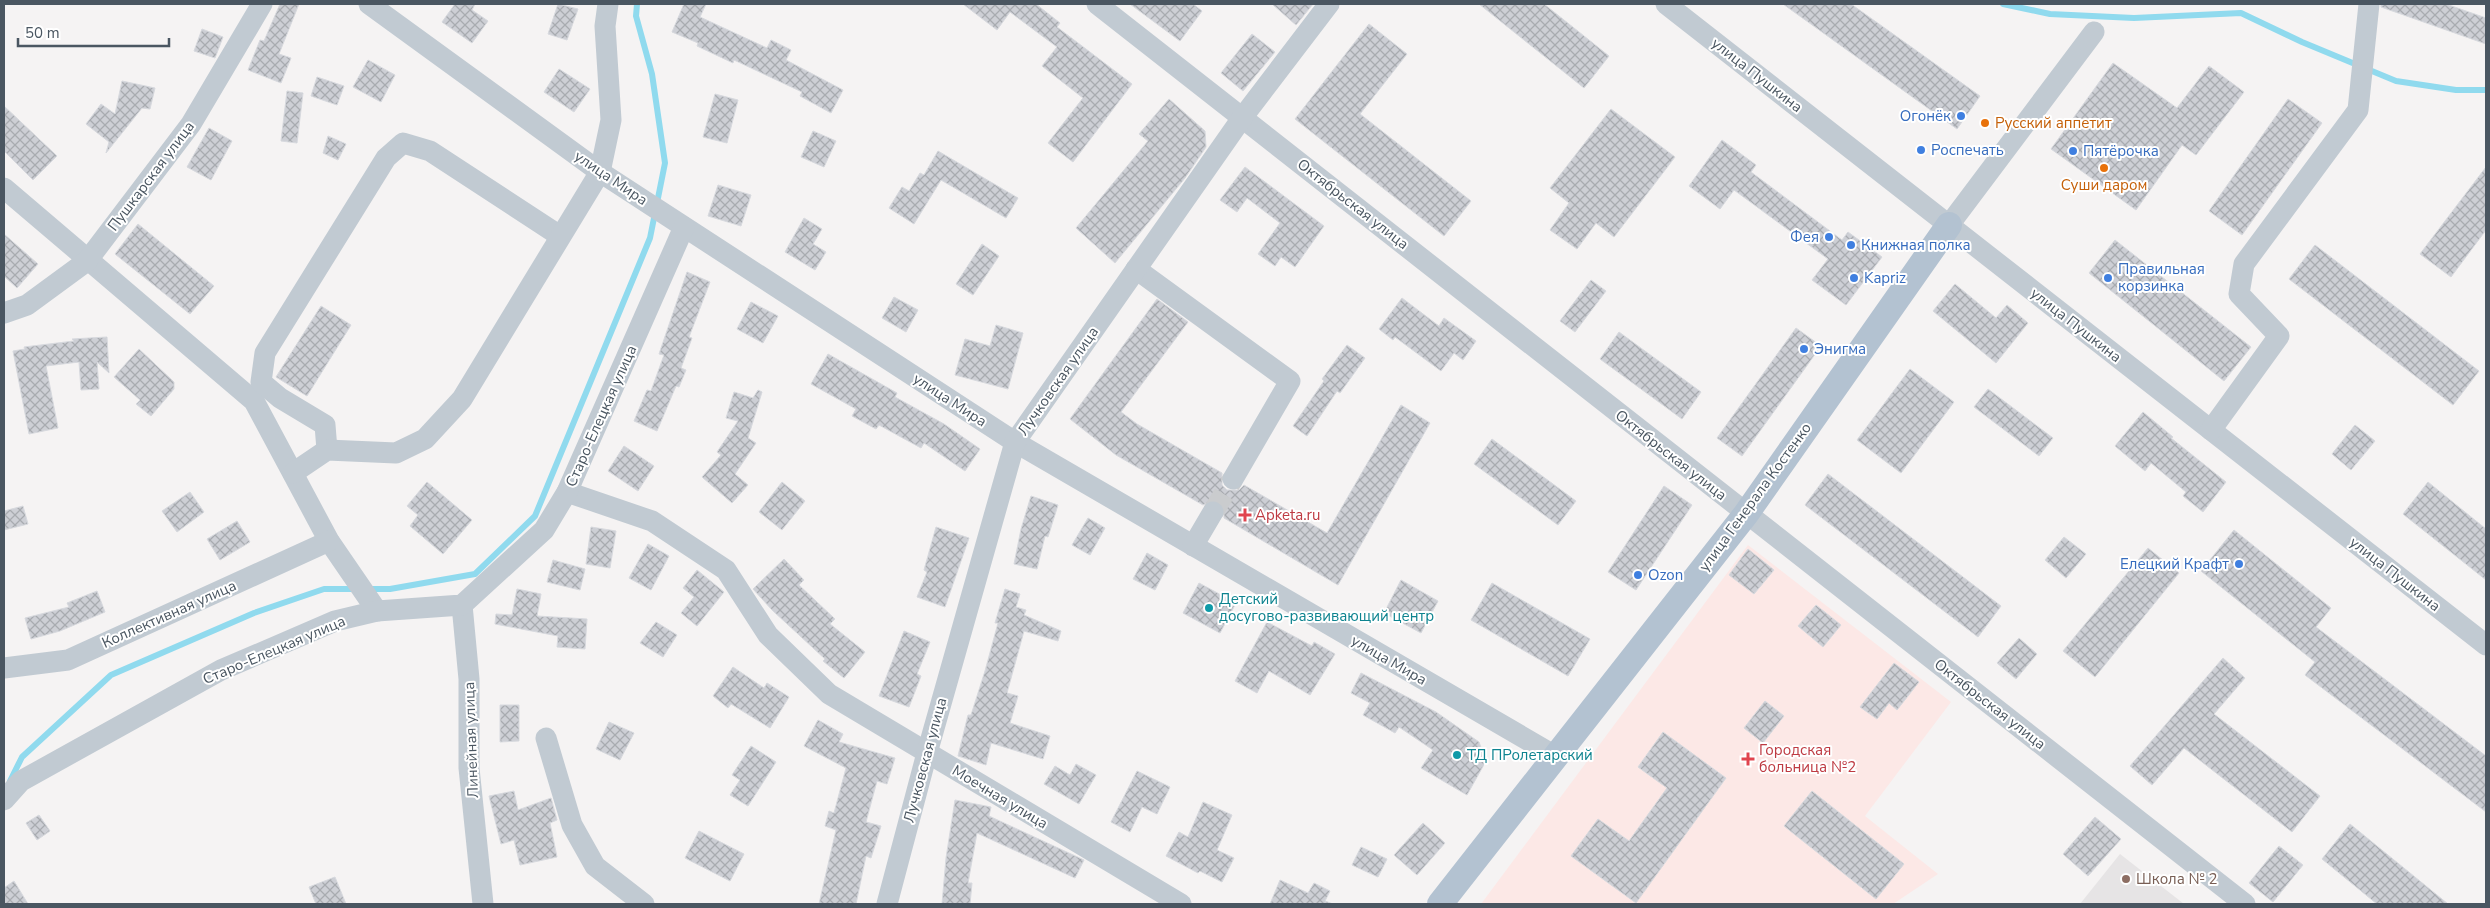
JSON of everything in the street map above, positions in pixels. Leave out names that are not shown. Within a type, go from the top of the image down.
[{"type":"main road","name":"улица Генерала Костенко","points":[[1440,904],[1746,514],[1949,225]]},
{"type":"street","name":"Пушкарская улица","points":[[4,313],[27,305],[87,261],[191,124],[262,4]]},
{"type":"street","name":"улица Мира","points":[[369,4],[600,172],[1015,442],[1557,757]]},
{"type":"street","points":[[293,473],[327,450],[396,453],[425,439],[462,398],[600,172],[611,120],[605,26],[608,4]]},
{"type":"street","name":"Октябрьская улица","points":[[1097,4],[2245,904]]},
{"type":"street","name":"Лучковская улица","points":[[887,904],[927,753],[1015,442],[1242,118],[1329,4]]},
{"type":"street","name":"улица Пушкина","points":[[1666,4],[2486,645]]},
{"type":"street","points":[[2210,430],[2280,336],[2239,294],[2244,264],[2358,110],[2369,4]]},
{"type":"street","points":[[1949,225],[2094,32]]},
{"type":"street","points":[[327,450],[325,425],[280,398],[261,382],[265,353],[386,158],[403,143],[430,151],[560,236]]},
{"type":"street","points":[[4,188],[87,261],[254,401],[329,541],[377,611]]},
{"type":"street","name":"Старо-Елецкая улица","points":[[4,800],[21,781],[221,670],[335,621],[377,611],[462,605],[544,530],[568,492],[684,227]]},
{"type":"street","points":[[1136,269],[1290,381],[1233,479]]},
{"type":"street","name":"Моечная улица","points":[[568,492],[652,521],[726,570],[768,635],[829,694],[1181,904]]},
{"type":"street","points":[[1193,546],[1213,512]]},
{"type":"street","name":"Коллективная улица","points":[[4,668],[68,660],[329,541]]},
{"type":"street","name":"Линейная улица","points":[[462,605],[469,679],[469,768],[483,904]]},
{"type":"street","points":[[546,738],[572,825],[595,866],[638,903]]},
{"type":"street","points":[[4,813],[21,781]]},
{"type":"shaded area","name":"Городская больница №2","points":[[1748,545],[1951,702],[1865,816],[1938,874],[1893,904],[1481,904]]},
{"type":"shaded area","name":"Школа № 2","points":[[2120,854],[2184,904],[2080,904]]},
{"type":"building","points":[[280,4],[299,4],[279,54],[291,58],[281,83],[248,70],[260,40],[264,41]]},
{"type":"building","points":[[455,4],[475,4],[472,10],[488,21],[472,43],[442,22]]},
{"type":"building","points":[[558,4],[578,9],[567,40],[548,34]]},
{"type":"building","points":[[684,4],[706,4],[700,17],[767,48],[771,40],[791,50],[786,60],[843,90],[831,113],[800,96],[802,92],[734,60],[733,63],[697,46],[698,43],[672,32]]},
{"type":"building","points":[[963,4],[1036,4],[1060,23],[1057,27],[1132,84],[1073,162],[1048,143],[1083,98],[1042,66],[1057,47],[1010,12],[997,30]]},
{"type":"building","points":[[1130,4],[1193,4],[1202,11],[1180,41]]},
{"type":"building","points":[[1272,4],[1313,4],[1296,25]]},
{"type":"building","points":[[1479,4],[1544,4],[1609,56],[1584,88]]},
{"type":"building","points":[[1783,4],[1851,4],[1980,96],[1957,129]]},
{"type":"building","points":[[2381,4],[2446,4],[2486,18],[2486,44],[2381,7]]},
{"type":"building","points":[[1369,24],[1407,54],[1360,114],[1471,201],[1444,236],[1295,119]]},
{"type":"building","points":[[202,29],[223,37],[215,58],[194,51]]},
{"type":"building","points":[[1252,34],[1275,52],[1243,91],[1221,73]]},
{"type":"building","points":[[368,60],[395,75],[381,102],[353,87]]},
{"type":"building","points":[[2113,63],[2177,108],[2209,66],[2244,92],[2196,155],[2182,145],[2136,210],[2051,149]]},
{"type":"building","points":[[559,69],[590,89],[574,112],[544,92]]},
{"type":"building","points":[[317,77],[344,86],[337,105],[311,96]]},
{"type":"building","points":[[122,81],[155,88],[150,109],[142,108],[106,153],[109,142],[86,124],[101,104],[115,114]]},
{"type":"building","points":[[287,91],[303,93],[297,143],[281,141]]},
{"type":"building","points":[[715,94],[738,100],[727,143],[703,137]]},
{"type":"building","points":[[1169,99],[1205,131],[1206,147],[1185,178],[1115,263],[1076,228],[1148,141],[1139,134]]},
{"type":"building","points":[[2288,99],[2322,123],[2242,235],[2209,211]]},
{"type":"building","points":[[4,106],[57,156],[33,180],[4,151]]},
{"type":"building","points":[[1611,109],[1675,157],[1614,237],[1596,223],[1577,249],[1550,230],[1569,203],[1550,188]]},
{"type":"building","points":[[209,128],[232,141],[211,180],[187,167]]},
{"type":"building","points":[[813,131],[836,141],[824,167],[801,157]]},
{"type":"building","points":[[328,136],[346,144],[338,160],[323,153]]},
{"type":"building","points":[[1722,140],[1756,165],[1751,172],[1842,240],[1848,232],[1882,257],[1846,305],[1812,280],[1828,259],[1734,190],[1720,209],[1689,186]]},
{"type":"building","points":[[938,151],[1018,198],[1006,218],[941,180],[914,224],[889,208],[902,187],[909,191],[920,173],[924,175]]},
{"type":"building","points":[[1245,167],[1324,226],[1295,267],[1281,257],[1275,266],[1258,254],[1280,223],[1247,198],[1237,212],[1220,200]]},
{"type":"building","points":[[2486,167],[2486,230],[2451,277],[2420,254]]},
{"type":"building","points":[[718,185],[751,195],[741,226],[708,216]]},
{"type":"building","points":[[804,218],[822,229],[813,244],[826,252],[815,270],[785,252]]},
{"type":"building","points":[[138,224],[214,286],[190,314],[115,254]]},
{"type":"building","points":[[4,234],[38,264],[17,288],[4,276]]},
{"type":"building","points":[[2115,240],[2251,347],[2224,381],[2089,273]]},
{"type":"building","points":[[982,244],[999,256],[973,295],[956,284]]},
{"type":"building","points":[[2315,245],[2479,371],[2453,405],[2289,279]]},
{"type":"building","points":[[687,272],[710,282],[689,337],[692,338],[681,368],[686,370],[679,387],[676,386],[657,431],[634,421],[647,390],[651,391],[664,355],[659,354]]},
{"type":"building","points":[[1591,280],[1606,291],[1575,332],[1560,321]]},
{"type":"building","points":[[1955,284],[1996,318],[2007,305],[2028,323],[1996,363],[1933,311]]},
{"type":"building","points":[[894,297],[918,310],[906,332],[882,318]]},
{"type":"building","points":[[1402,298],[1439,326],[1444,318],[1476,341],[1463,360],[1454,353],[1441,371],[1395,337],[1393,340],[1379,329]]},
{"type":"building","points":[[1157,299],[1188,322],[1121,412],[1137,424],[1222,473],[1222,485],[1227,490],[1239,490],[1244,485],[1327,533],[1401,405],[1430,423],[1338,585],[1224,518],[1224,506],[1220,502],[1213,500],[1203,505],[1116,455],[1070,419]]},
{"type":"building","points":[[751,302],[778,316],[763,343],[737,329]]},
{"type":"building","points":[[321,306],[351,325],[307,396],[276,377]]},
{"type":"building","points":[[996,325],[1023,333],[1008,389],[955,375],[965,339],[990,346]]},
{"type":"building","points":[[1796,328],[1821,346],[1742,456],[1717,438]]},
{"type":"building","points":[[1619,332],[1701,392],[1682,419],[1600,359]]},
{"type":"building","points":[[107,337],[109,373],[97,362],[99,389],[81,390],[79,362],[46,366],[58,428],[29,434],[13,351],[25,349],[24,347],[74,341],[72,339]]},
{"type":"building","points":[[1347,345],[1365,358],[1340,393],[1337,391],[1307,436],[1293,426],[1324,381],[1322,379]]},
{"type":"building","points":[[139,349],[174,382],[174,389],[151,416],[136,404],[140,400],[114,377]]},
{"type":"building","points":[[828,354],[897,393],[895,397],[944,424],[980,449],[965,471],[924,443],[921,448],[879,425],[876,429],[852,416],[856,409],[811,384]]},
{"type":"building","points":[[1910,369],[1954,402],[1901,473],[1857,440]]},
{"type":"building","points":[[1988,389],[2053,438],[2039,456],[1974,407]]},
{"type":"building","points":[[758,390],[762,392],[748,438],[756,443],[735,474],[748,485],[732,503],[702,477],[721,455],[717,452],[738,421],[726,418],[734,392],[753,398]]},
{"type":"building","points":[[2143,412],[2173,437],[2171,438],[2226,482],[2203,512],[2183,496],[2186,492],[2151,463],[2145,471],[2115,446]]},
{"type":"building","points":[[2355,425],[2375,441],[2351,470],[2332,454]]},
{"type":"building","points":[[1492,439],[1576,501],[1558,525],[1474,464]]},
{"type":"building","points":[[624,446],[654,466],[638,491],[608,471]]},
{"type":"building","points":[[1828,474],[2001,606],[1978,637],[1805,505]]},
{"type":"building","points":[[427,482],[472,520],[443,554],[410,526],[418,515],[407,506]]},
{"type":"building","points":[[782,482],[805,501],[782,530],[759,512]]},
{"type":"building","points":[[2428,482],[2486,529],[2486,580],[2403,514]]},
{"type":"building","points":[[1664,486],[1692,505],[1636,590],[1608,572]]},
{"type":"building","points":[[190,492],[204,512],[177,532],[162,511]]},
{"type":"building","points":[[1031,496],[1058,505],[1048,537],[1045,536],[1037,569],[1014,564],[1021,529]]},
{"type":"building","points":[[23,506],[28,524],[4,530],[4,511]]},
{"type":"building","points":[[1088,518],[1105,528],[1090,555],[1072,545]]},
{"type":"building","points":[[237,521],[250,542],[220,560],[207,539]]},
{"type":"building","points":[[591,527],[616,531],[610,568],[586,564]]},
{"type":"building","points":[[936,527],[969,538],[945,607],[917,597],[927,572],[924,570]]},
{"type":"building","points":[[2234,530],[2331,608],[2316,627],[2486,756],[2486,812],[2305,675],[2315,662],[2201,571]]},
{"type":"building","points":[[2064,537],[2086,554],[2066,578],[2045,560]]},
{"type":"building","points":[[648,544],[669,556],[651,590],[629,578]]},
{"type":"building","points":[[2148,548],[2179,573],[2095,677],[2063,651]]},
{"type":"building","points":[[1748,549],[1774,570],[1754,594],[1729,575]]},
{"type":"building","points":[[1147,553],[1168,565],[1155,590],[1133,579]]},
{"type":"building","points":[[784,559],[804,580],[799,585],[835,619],[830,624],[865,652],[844,678],[823,661],[825,659],[772,610],[753,589]]},
{"type":"building","points":[[553,560],[585,569],[580,590],[547,582]]},
{"type":"building","points":[[697,570],[724,592],[697,626],[681,613],[694,597],[683,588]]},
{"type":"building","points":[[1401,580],[1438,601],[1421,633],[1384,613]]},
{"type":"building","name":"Детский досугово-развивающий центр","points":[[1199,583],[1236,603],[1220,633],[1183,613]]},
{"type":"building","points":[[1492,583],[1590,639],[1568,676],[1471,620]]},
{"type":"building","points":[[517,589],[541,594],[537,616],[587,619],[585,649],[557,647],[558,636],[495,624],[496,614],[512,615]]},
{"type":"building","points":[[1005,589],[1020,594],[1016,607],[1026,610],[1024,615],[1061,631],[1058,641],[1024,631],[1007,693],[1018,696],[1010,723],[1050,736],[1043,759],[991,743],[986,765],[958,756],[968,715],[971,715],[985,671],[998,623],[995,623]]},
{"type":"building","points":[[97,591],[105,612],[60,631],[31,639],[25,618],[69,607],[67,603]]},
{"type":"building","points":[[1816,605],[1841,625],[1823,647],[1798,626]]},
{"type":"building","points":[[656,622],[677,635],[663,657],[640,643]]},
{"type":"building","points":[[1267,622],[1312,646],[1314,642],[1335,654],[1310,695],[1269,671],[1257,693],[1235,681]]},
{"type":"building","points":[[904,631],[930,642],[917,674],[921,676],[909,707],[879,696]]},
{"type":"building","points":[[2019,638],[2037,654],[2016,679],[1997,663]]},
{"type":"building","points":[[2223,658],[2245,678],[2214,714],[2320,796],[2292,832],[2184,748],[2152,785],[2130,766]]},
{"type":"building","points":[[1894,663],[1919,682],[1897,710],[1889,703],[1877,719],[1860,707]]},
{"type":"building","points":[[733,667],[764,688],[767,683],[789,697],[770,728],[731,704],[728,708],[713,696]]},
{"type":"building","points":[[1361,673],[1436,712],[1479,742],[1486,761],[1467,795],[1421,768],[1433,750],[1399,727],[1395,733],[1363,715],[1370,703],[1351,693]]},
{"type":"building","points":[[1765,701],[1784,716],[1763,743],[1744,728]]},
{"type":"building","points":[[500,705],[519,705],[519,741],[500,742]]},
{"type":"building","points":[[818,720],[843,734],[839,742],[895,758],[887,784],[877,781],[866,822],[881,826],[871,858],[866,856],[856,904],[819,904],[836,830],[825,826],[829,811],[834,813],[846,768],[804,746]]},
{"type":"building","points":[[609,722],[634,733],[620,760],[596,749]]},
{"type":"building","points":[[1663,732],[1726,778],[1636,903],[1571,856],[1598,819],[1629,841],[1667,788],[1638,767]]},
{"type":"building","points":[[751,746],[776,762],[748,806],[730,795],[740,780],[732,775]]},
{"type":"building","points":[[1076,764],[1096,775],[1079,804],[1044,784],[1055,766],[1070,775]]},
{"type":"building","points":[[1137,771],[1170,787],[1157,814],[1142,807],[1130,832],[1111,822]]},
{"type":"building","points":[[514,791],[518,810],[551,798],[557,820],[550,823],[557,857],[520,865],[514,840],[501,844],[489,796]]},
{"type":"building","points":[[1812,791],[1904,864],[1876,899],[1784,826]]},
{"type":"building","points":[[955,800],[991,807],[989,816],[1084,860],[1075,878],[977,833],[968,883],[972,883],[970,904],[942,904],[946,858]]},
{"type":"building","points":[[1203,802],[1232,815],[1217,850],[1234,858],[1222,882],[1200,871],[1198,873],[1166,856],[1179,832],[1188,837]]},
{"type":"building","points":[[39,815],[50,831],[37,840],[26,823]]},
{"type":"building","points":[[2095,817],[2121,839],[2088,876],[2063,854]]},
{"type":"building","points":[[1423,823],[1445,843],[1417,875],[1394,855]]},
{"type":"building","points":[[2350,824],[2448,904],[2377,904],[2322,859]]},
{"type":"building","points":[[699,831],[744,854],[730,881],[685,858]]},
{"type":"building","points":[[2279,846],[2303,865],[2273,902],[2249,883]]},
{"type":"building","points":[[1361,847],[1387,859],[1378,877],[1352,865]]},
{"type":"building","points":[[335,877],[346,904],[316,904],[309,887]]},
{"type":"building","points":[[1280,880],[1308,893],[1314,883],[1330,891],[1325,901],[1333,904],[1270,904]]},
{"type":"building","points":[[14,881],[28,904],[4,904],[4,888]]},
{"type":"waterway","points":[[367,589],[390,589],[475,574],[535,516],[650,238],[665,163],[652,74],[636,16],[637,4]]},
{"type":"waterway","points":[[2003,4],[2050,14],[2134,18],[2241,13],[2302,42],[2396,81],[2456,90],[2486,90]]},
{"type":"waterway","points":[[10,781],[22,757],[111,675],[254,613],[324,589],[357,589]]},
{"type":"tunnel","points":[[1213,512],[1233,479]]},
{"type":"place","name":"Огонёк","points":[[1961,116]]},
{"type":"place","name":"Русский аппетит","points":[[1985,123]]},
{"type":"place","name":"Роспечать","points":[[1921,150]]},
{"type":"place","name":"Пятёрочка","points":[[2073,151]]},
{"type":"place","name":"Суши даром","points":[[2104,168]]},
{"type":"place","name":"Фея","points":[[1829,237]]},
{"type":"place","name":"Книжная полка","points":[[1851,245]]},
{"type":"place","name":"Kapriz","points":[[1854,278]]},
{"type":"place","name":"Правильная корзинка","points":[[2108,278]]},
{"type":"place","name":"Энигма","points":[[1804,349]]},
{"type":"place","name":"Apketa.ru","points":[[1245,515]]},
{"type":"place","name":"Елецкий Крафт","points":[[2239,564]]},
{"type":"place","name":"Ozon","points":[[1638,575]]},
{"type":"place","name":"Детский досугово-развивающий центр","points":[[1209,608]]},
{"type":"place","name":"ТД ПРолетарский","points":[[1457,755]]},
{"type":"place","name":"Городская больница №2","points":[[1748,759]]},
{"type":"place","name":"Школа № 2","points":[[2126,879]]}]
